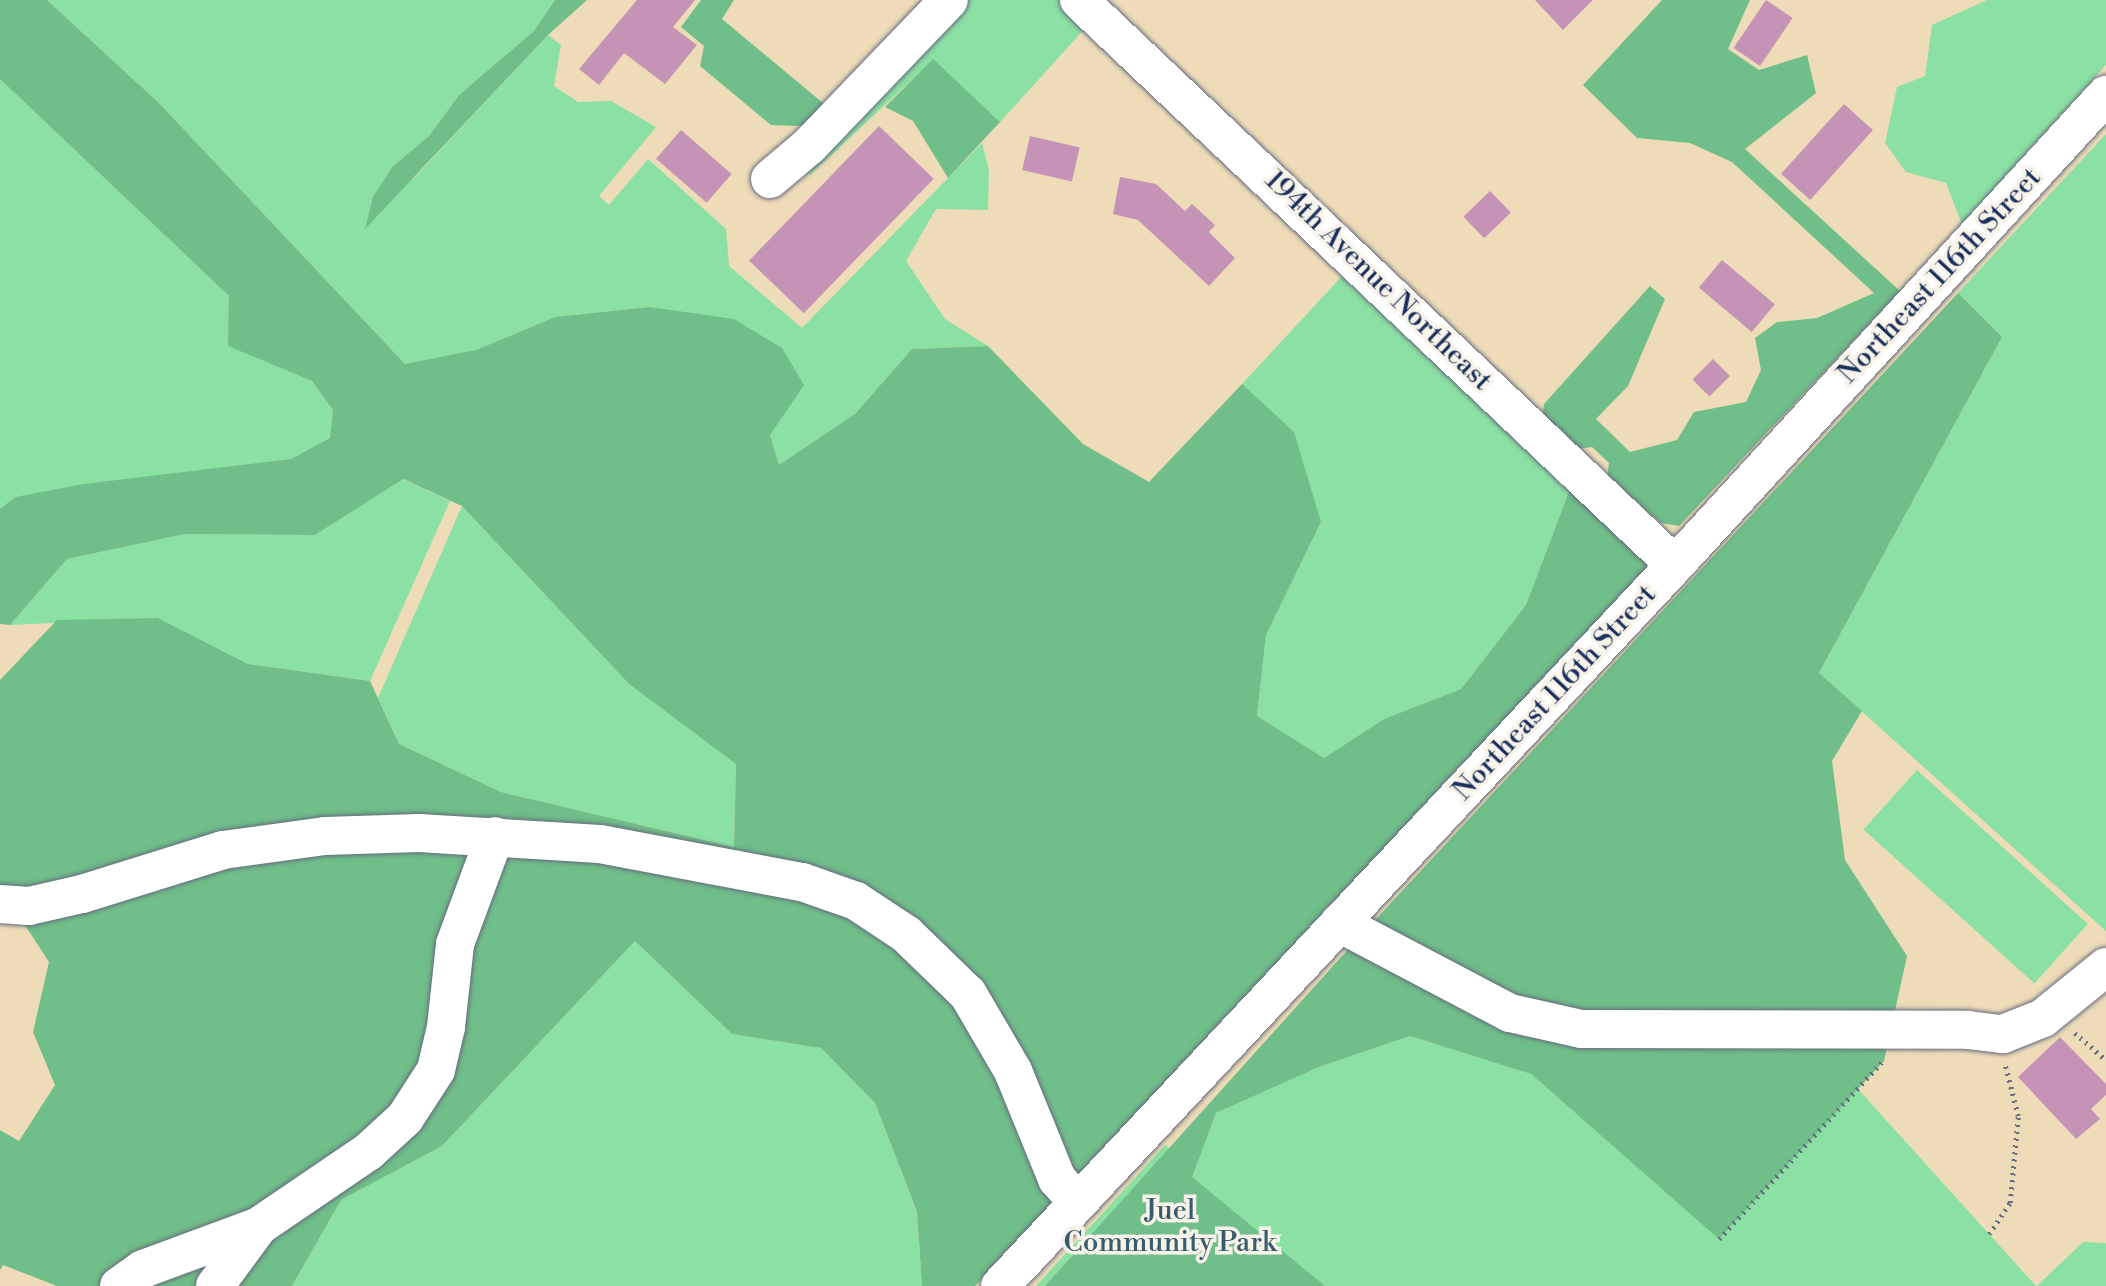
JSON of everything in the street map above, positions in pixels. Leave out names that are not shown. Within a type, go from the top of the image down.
[{"type":"street","points":[[770,179],[809,146],[949,0]]},
{"type":"street","name":"194th Avenue Northeast","points":[[1079,0],[1675,565]]},
{"type":"street","name":"Northeast 116th Street","points":[[1000,1286],[1675,565],[2106,95]]},
{"type":"street","points":[[0,904],[29,906],[223,850],[325,836],[495,836],[614,846],[802,882],[856,901],[906,934],[968,994],[1013,1071],[1057,1179],[1078,1202]]},
{"type":"street","points":[[119,1286],[143,1269],[259,1226],[368,1152],[405,1118],[436,1070],[446,1027],[455,944],[495,836]]},
{"type":"street","points":[[1339,923],[1510,1013],[1581,1030],[1921,1030],[2003,1034],[2043,1018],[2106,967]]},
{"type":"street","points":[[215,1286],[259,1226]]},
{"type":"path","points":[[2043,1018],[2070,1028],[2106,1060]]},
{"type":"path","points":[[1719,1239],[1866,1079],[1921,1030]]},
{"type":"path","points":[[1989,1234],[2010,1202],[2018,1116],[2006,1070],[2003,1034]]},
{"type":"green space","points":[[0,0],[47,0],[159,103],[405,364],[476,350],[555,317],[649,307],[734,319],[782,348],[804,385],[770,435],[779,465],[855,414],[912,349],[988,346],[1083,444],[1149,482],[1242,384],[1294,432],[1321,522],[1266,635],[1257,716],[1324,758],[1384,719],[1461,689],[1526,605],[1571,486],[1654,566],[975,1286],[922,1286],[917,1212],[875,1103],[821,1048],[732,1034],[635,941],[442,1146],[341,1200],[292,1286],[57,1286],[3,1265],[0,1270],[0,1130],[19,1141],[55,1085],[33,1032],[49,962],[0,887],[0,680],[57,620],[158,618],[248,664],[370,681],[399,744],[501,792],[734,847],[736,764],[629,684],[462,506],[403,479],[315,535],[185,534],[67,559],[10,625],[0,624],[0,509],[15,497],[84,484],[291,459],[330,438],[333,410],[312,381],[228,346],[229,296],[0,79]]},
{"type":"green space","points":[[47,0],[555,0],[534,31],[459,95],[429,136],[393,166],[414,178],[548,35],[561,45],[554,86],[578,102],[611,101],[656,127],[599,196],[609,205],[648,159],[726,229],[729,266],[802,328],[982,143],[989,170],[988,210],[936,209],[906,261],[945,319],[988,346],[912,349],[855,414],[779,465],[770,435],[649,307],[555,317],[476,350],[453,374],[405,364],[159,103]]},
{"type":"green space","points":[[555,0],[587,0],[548,35],[365,229],[373,197],[393,166],[429,136],[459,95],[534,31]]},
{"type":"green space","points":[[701,0],[734,0],[722,19],[829,108],[824,120],[798,126],[771,125],[700,66],[704,46],[681,27]]},
{"type":"green space","points":[[962,0],[1062,0],[1089,24],[1000,122],[933,60],[810,175],[801,165]]},
{"type":"green space","points":[[1662,0],[1750,0],[1728,49],[1759,70],[1807,55],[1816,93],[1745,149],[1900,291],[1679,526],[1661,523],[1607,477],[1609,463],[1592,447],[1576,449],[1542,419],[1544,404],[1650,286],[1665,299],[1628,386],[1596,419],[1630,452],[1677,440],[1694,412],[1746,402],[1761,370],[1755,338],[1777,322],[1817,318],[1874,293],[1732,162],[1690,143],[1637,138],[1583,85]]},
{"type":"green space","points":[[1987,0],[2106,0],[2106,65],[1962,224],[1946,183],[1906,172],[1885,143],[1897,87],[1925,76],[1932,25]]},
{"type":"green space","points":[[933,59],[1000,122],[948,178],[913,121],[885,107]]},
{"type":"green space","points":[[0,79],[229,296],[229,346],[312,381],[333,410],[330,438],[291,459],[15,497],[0,509]]},
{"type":"green space","points":[[2106,134],[2106,931],[1819,673],[2002,337],[1958,293]]},
{"type":"green space","points":[[1345,273],[1571,486],[1526,605],[1461,689],[1384,719],[1324,758],[1257,716],[1266,635],[1321,522],[1242,384]]},
{"type":"green space","name":"Juel Community Park","points":[[1958,293],[2002,337],[1819,673],[1862,711],[1832,761],[1845,860],[1907,956],[1884,1061],[1719,1239],[1531,1074],[1410,1036],[1319,1067],[1216,1113],[1192,1177],[1325,1286],[1045,1286],[1351,946]]},
{"type":"green space","points":[[402,479],[450,501],[370,681],[248,664],[158,618],[10,625],[67,559],[185,534],[315,535]]},
{"type":"green space","points":[[462,506],[629,684],[736,763],[734,847],[501,792],[399,744],[378,698]]},
{"type":"green space","points":[[1917,770],[2088,924],[2034,983],[1863,829]]},
{"type":"green space","points":[[635,941],[732,1034],[821,1048],[875,1103],[917,1213],[922,1286],[292,1286],[341,1200],[442,1146]]},
{"type":"green space","name":"Juel Community Park","points":[[1410,1036],[1531,1074],[1719,1238],[1857,1088],[2036,1286],[1036,1286],[1165,1145],[1194,1170],[1216,1113],[1319,1067]]},
{"type":"green space","points":[[2083,1242],[2106,1243],[2106,1286],[2037,1286]]},
{"type":"building","points":[[637,0],[695,0],[673,27],[697,45],[665,84],[624,53],[599,85],[579,69]]},
{"type":"building","points":[[1535,0],[1593,0],[1563,30]]},
{"type":"building","points":[[1766,0],[1793,18],[1760,66],[1734,48]]},
{"type":"building","points":[[1844,104],[1873,130],[1810,200],[1781,174]]},
{"type":"building","points":[[879,126],[934,179],[804,313],[749,261]]},
{"type":"building","points":[[681,130],[732,174],[707,203],[656,159]]},
{"type":"building","points":[[1030,136],[1080,147],[1072,182],[1022,170]]},
{"type":"building","points":[[1120,177],[1156,184],[1185,211],[1192,204],[1215,225],[1209,232],[1235,258],[1209,286],[1138,220],[1113,214]]},
{"type":"building","points":[[1490,191],[1511,213],[1484,238],[1463,217]]},
{"type":"building","points":[[1722,260],[1775,304],[1752,332],[1699,288]]},
{"type":"building","points":[[1713,359],[1730,376],[1709,396],[1692,380]]},
{"type":"building","points":[[2060,1037],[2106,1084],[2106,1095],[2091,1109],[2100,1119],[2076,1139],[2018,1077]]}]
